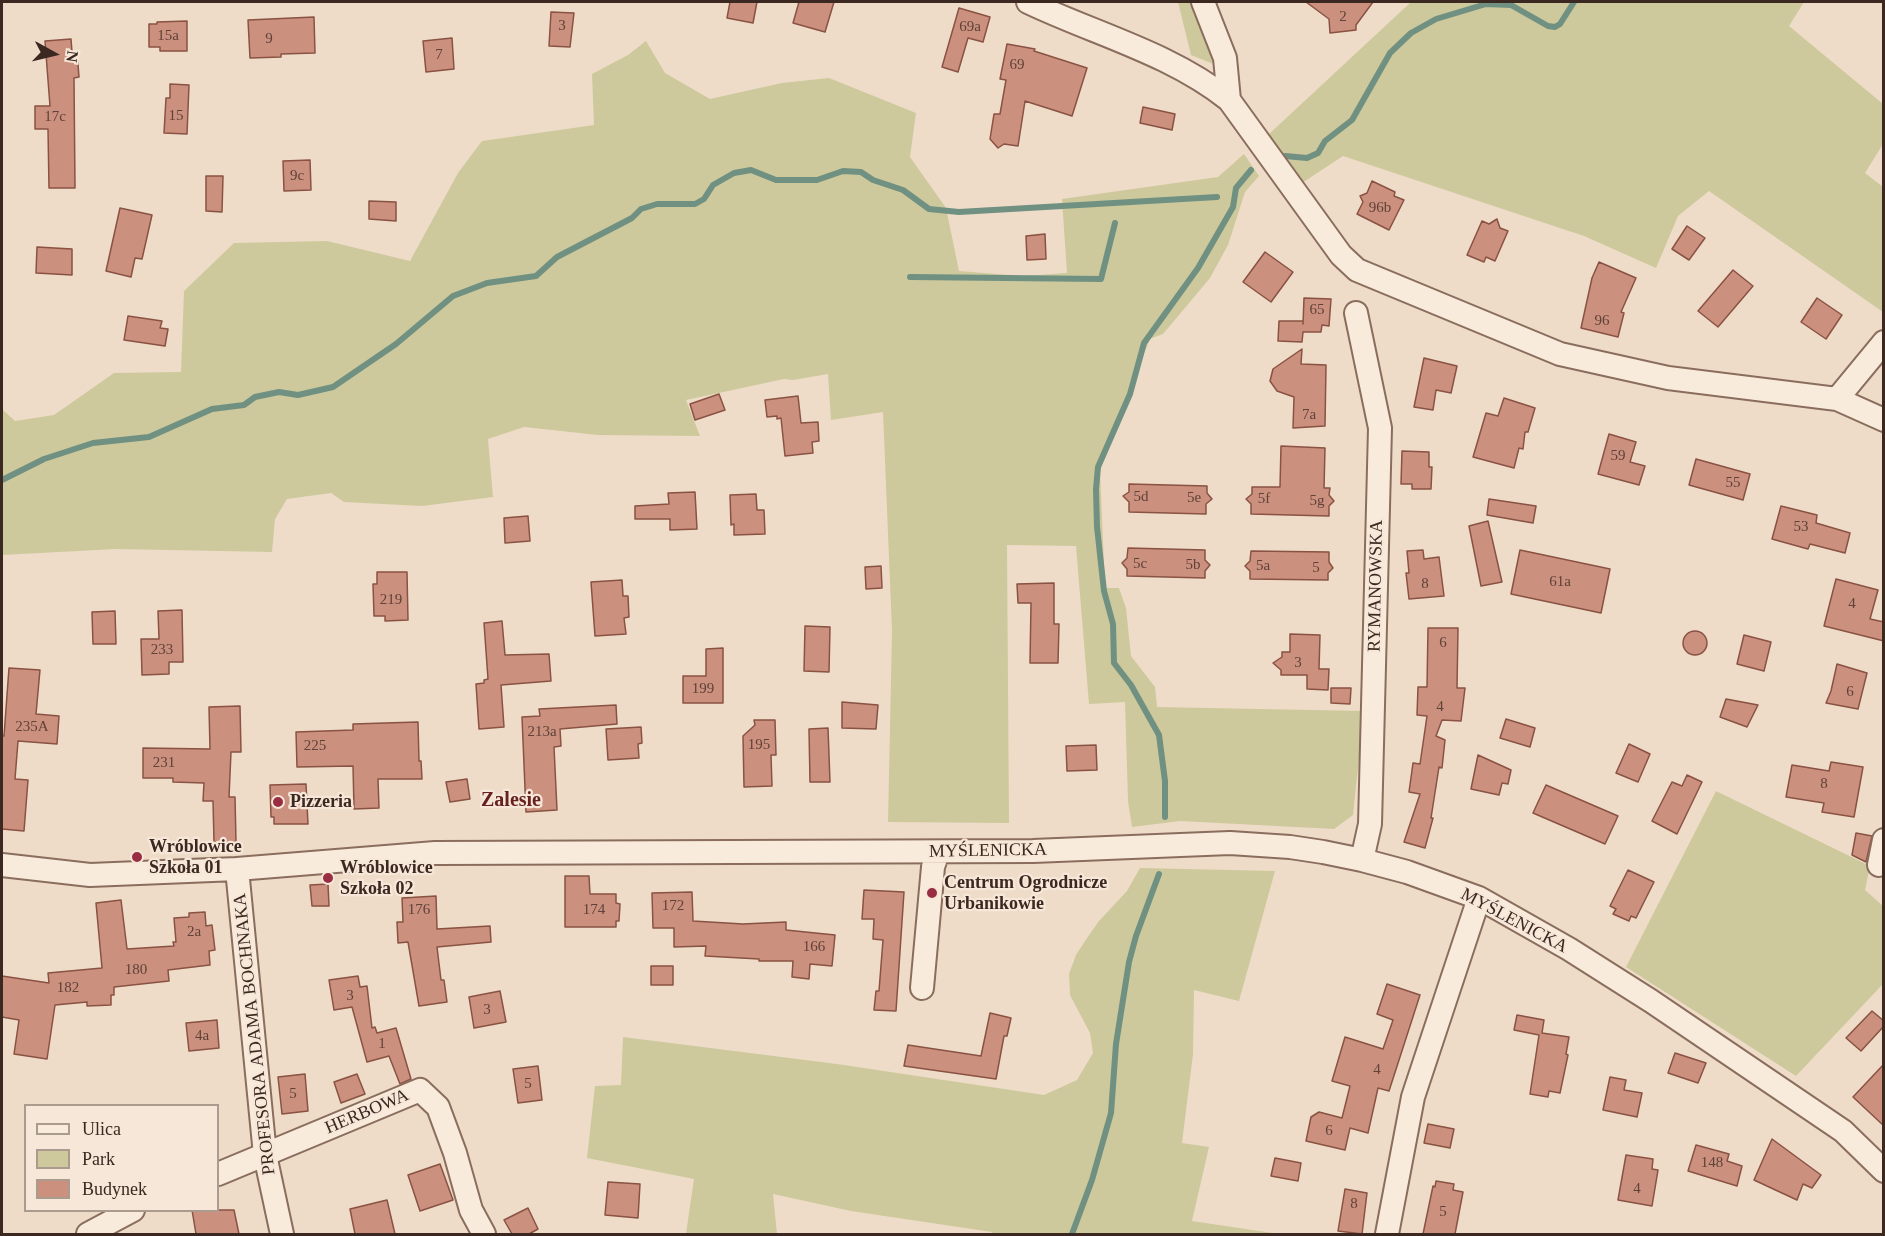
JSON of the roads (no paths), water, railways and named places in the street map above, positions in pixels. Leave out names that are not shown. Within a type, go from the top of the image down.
[{"type":"street","points":[[1028,2],[1182,68],[1229,100],[1341,255],[1356,270],[1560,354],[1668,378],[1837,399],[1884,420]]},
{"type":"street","points":[[1203,2],[1225,58],[1229,100]]},
{"type":"street","name":"RYMANOWSKA","points":[[1356,314],[1380,428],[1370,824],[1362,860]]},
{"type":"street","points":[[1837,399],[1884,342]]},
{"type":"street","points":[[1879,865],[1884,840]]},
{"type":"street","name":"MYŚLENICKA","points":[[2,865],[90,875],[237,869],[435,853],[1033,851],[1230,843],[1290,847],[1362,860],[1407,872],[1479,897],[1569,949],[1671,1014],[1842,1131],[1884,1172]]},
{"type":"street","points":[[922,988],[933,867],[938,852]]},
{"type":"street","name":"PROFESORA ADAMA BOCHNAKA","points":[[237,869],[265,1155],[282,1234]]},
{"type":"street","points":[[1388,1234],[1413,1097],[1479,897]]},
{"type":"street","name":"HERBOWA","points":[[265,1155],[420,1090],[438,1107],[455,1153],[471,1210],[484,1234]]},
{"type":"street","points":[[219,1174],[265,1155]]},
{"type":"street","points":[[88,1234],[129,1212]]},
{"type":"waterway","points":[[1285,156],[1307,158],[1318,153],[1325,141],[1352,120],[1390,53],[1411,33],[1436,19],[1486,4],[1511,5],[1548,26],[1555,27],[1560,24],[1574,2]]},
{"type":"waterway","points":[[2,480],[44,459],[93,443],[149,437],[212,409],[244,405],[255,397],[279,392],[298,395],[333,387],[396,344],[453,296],[487,283],[536,276],[557,257],[632,218],[641,209],[657,204],[695,204],[704,199],[713,185],[734,173],[751,170],[776,180],[817,180],[843,171],[861,172],[873,180],[903,190],[929,209],[959,212],[1217,197]]},
{"type":"waterway","points":[[1165,817],[1165,781],[1159,735],[1131,685],[1114,663],[1113,624],[1104,591],[1097,527],[1098,467],[1130,394],[1144,343],[1198,268],[1233,207],[1236,188],[1251,170]]},
{"type":"waterway","points":[[910,277],[1101,279],[1115,223]]},
{"type":"waterway","points":[[1072,1234],[1092,1180],[1111,1113],[1116,1044],[1129,962],[1159,874]]},
{"type":"place","name":"Pizzeria","points":[[278,802]]},
{"type":"place","name":"Wróblowice Szkoła 01","points":[[137,857]]},
{"type":"place","name":"Wróblowice Szkoła 02","points":[[328,878]]},
{"type":"place","name":"Centrum Ogrodnicze Urbanikowie","points":[[932,893]]},
{"type":"district","name":"Zalesie","points":[[511,801]]}]
